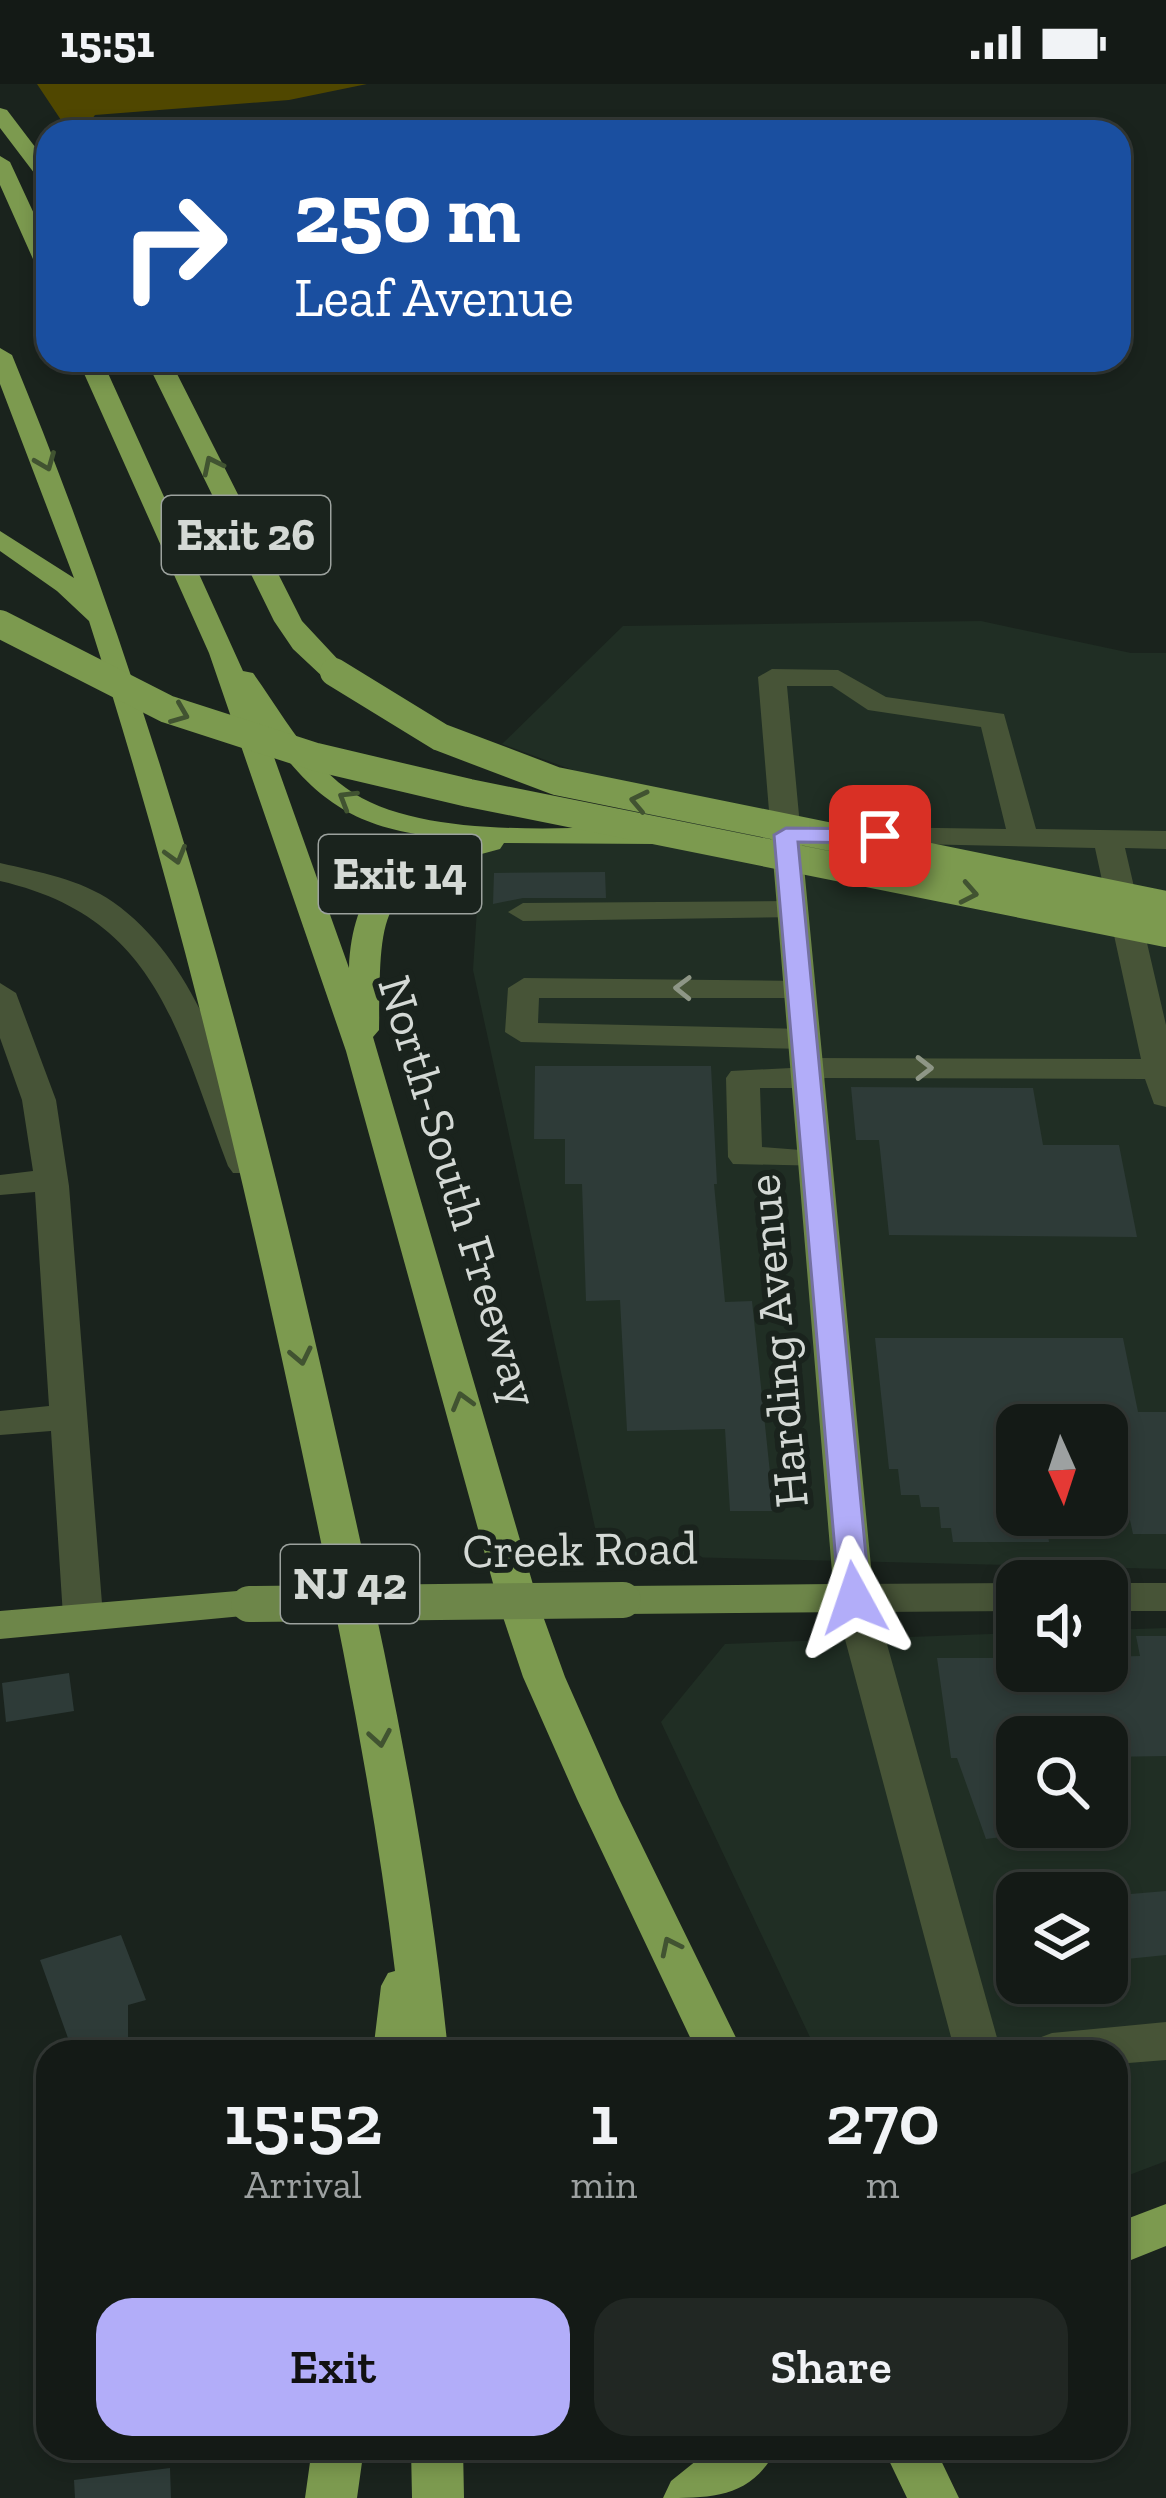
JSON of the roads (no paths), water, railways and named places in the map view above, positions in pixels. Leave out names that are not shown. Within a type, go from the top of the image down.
[{"type":"highway","points":[[0,114],[36,162]]},
{"type":"highway","points":[[0,163],[36,242]]},
{"type":"highway","name":"NJ 42","points":[[0,355],[70,521],[106,623],[230,1050],[371,1684],[411,1929],[423,2040]]},
{"type":"highway","name":"North-South Freeway","points":[[95,372],[223,652],[362,1051],[519,1605],[544,1676],[714,2040]]},
{"type":"highway","name":"Exit 26","points":[[164,372],[303,644],[387,709],[461,747],[556,781],[646,803],[1166,905]]},
{"type":"highway","points":[[0,539],[66,585],[106,623]]},
{"type":"highway","points":[[0,624],[167,709],[316,757],[492,798],[1166,933]]},
{"type":"highway","points":[[223,652],[319,778],[343,800],[376,815],[421,826],[584,835],[786,835]]},
{"type":"highway","name":"Exit 14","points":[[362,1051],[368,919],[390,882],[420,862],[462,848],[584,835]]},
{"type":"highway","points":[[397,2040],[411,1929]]},
{"type":"highway","points":[[1128,2240],[1166,2224]]},
{"type":"highway","points":[[331,2498],[336,2460]]},
{"type":"highway","points":[[437,2460],[438,2498]]},
{"type":"highway","points":[[689,2498],[736,2460]]},
{"type":"highway","points":[[915,2460],[933,2498]]},
{"type":"main road","name":"Harding Avenue","points":[[786,835],[854,1598]]},
{"type":"main road","name":"Creek Road","points":[[0,1625],[249,1604],[854,1598]]},
{"type":"street","name":"Harding Avenue","points":[[786,835],[772,677],[838,678],[878,704],[994,720],[1023,838]]},
{"type":"street","points":[[786,835],[1166,840]]},
{"type":"street","points":[[800,991],[524,988],[520,1032],[806,1062],[1163,1083],[1108,839]]},
{"type":"street","points":[[0,872],[70,888],[107,908],[145,945],[183,1012],[276,1242]]},
{"type":"street","points":[[523,913],[792,910]]},
{"type":"street","points":[[3,1004],[39,1100],[51,1180],[83,1616]]},
{"type":"street","points":[[806,1062],[743,1078],[745,1157],[815,1159]]},
{"type":"street","points":[[0,1185],[51,1180]]},
{"type":"street","points":[[0,1424],[69,1417]]},
{"type":"street","name":"Creek Road","points":[[854,1598],[996,1597]]},
{"type":"street","points":[[1128,1597],[1166,1597]]},
{"type":"street","name":"Harding Avenue","points":[[854,1598],[975,2040]]},
{"type":"street","points":[[1128,2045],[1166,2041]]}]
